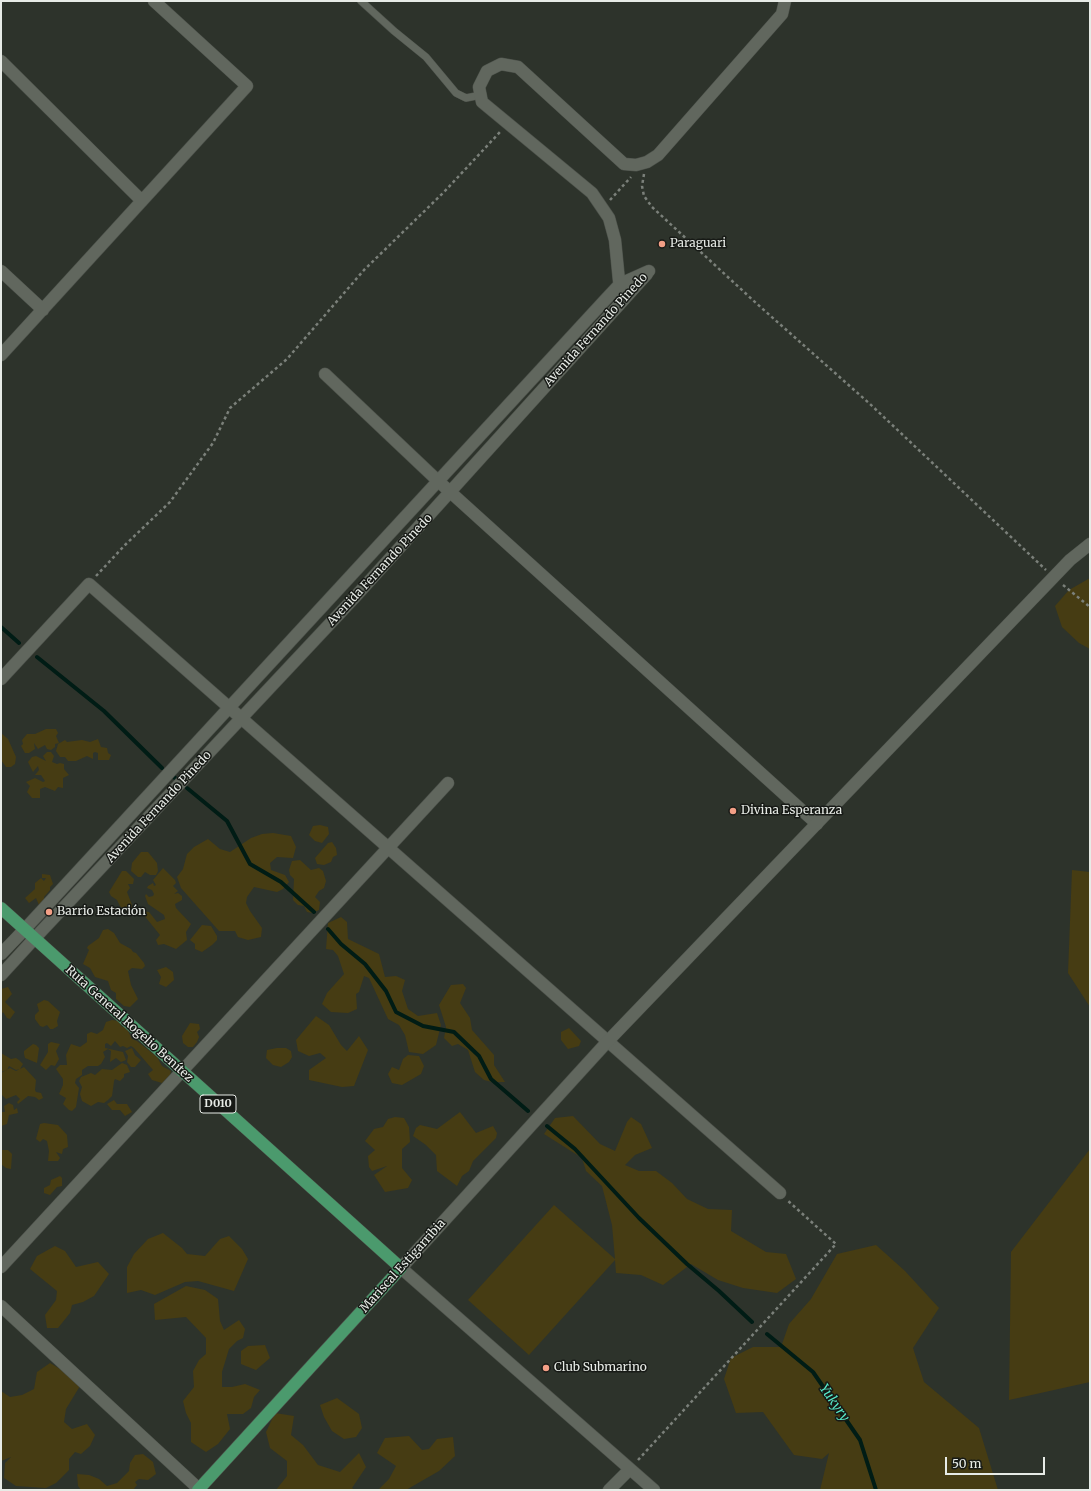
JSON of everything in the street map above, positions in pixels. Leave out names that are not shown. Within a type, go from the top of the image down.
[{"type":"main road","name":"Ruta General Rogelio Benítez","points":[[1,908],[401,1268]]},
{"type":"main road","name":"Mariscal Estigarribia","points":[[199,1490],[401,1268]]},
{"type":"street","points":[[1,355],[247,86],[154,1]]},
{"type":"street","points":[[620,304],[620,284],[615,240],[609,218],[592,193],[482,102],[479,87],[487,71],[501,64],[518,67],[624,164],[636,165],[647,162],[658,155],[782,14],[785,1]]},
{"type":"street","points":[[1,61],[142,201]]},
{"type":"street","points":[[1,270],[43,310]]},
{"type":"street","name":"Avenida Fernando Pinedo","points":[[1,954],[437,480],[620,284],[649,272],[451,492],[242,719],[1,975]]},
{"type":"street","points":[[325,374],[437,480],[817,824]]},
{"type":"street","name":"Mariscal Estigarribia","points":[[401,1268],[608,1042],[1070,560],[1090,544]]},
{"type":"street","points":[[1,679],[89,584],[780,1193]]},
{"type":"street","points":[[1,1267],[448,783]]},
{"type":"street","points":[[401,1268],[654,1490]]},
{"type":"street","points":[[1,1306],[199,1490]]},
{"type":"street","points":[[609,1490],[630,1469]]},
{"type":"lane","points":[[361,1],[426,57],[456,93],[466,98],[481,95]]},
{"type":"path","points":[[89,584],[125,545],[170,502],[213,443],[230,408],[287,359],[364,270],[444,192],[508,124]]},
{"type":"path","points":[[604,211],[612,197],[647,162]]},
{"type":"path","points":[[647,162],[642,186],[644,196],[652,207],[756,303],[870,404],[983,512],[1054,577],[1090,607]]},
{"type":"path","points":[[630,1469],[836,1244],[780,1193]]},
{"type":"shaded area","points":[[1090,578],[1090,649],[1079,643],[1062,627],[1055,606],[1069,590]]},
{"type":"shaded area","points":[[46,729],[56,729],[58,733],[56,736],[59,743],[55,744],[55,747],[51,750],[47,749],[45,745],[38,749],[34,743],[35,749],[29,753],[25,753],[21,746],[23,744],[22,740],[27,734],[35,734]]},
{"type":"shaded area","points":[[1,733],[8,739],[16,757],[15,764],[11,767],[6,767],[1,760]]},
{"type":"shaded area","points":[[98,739],[101,747],[107,748],[108,753],[111,755],[109,760],[98,760],[98,753],[95,752],[93,753],[93,759],[87,756],[76,761],[68,761],[65,757],[60,757],[56,751],[58,744],[65,740],[67,742],[82,740],[90,742]]},
{"type":"shaded area","points":[[47,752],[51,752],[54,756],[52,762],[64,764],[64,769],[69,775],[63,778],[63,788],[58,787],[55,791],[45,787],[40,789],[40,798],[32,798],[27,792],[30,786],[26,782],[35,778],[43,782],[45,781],[41,775],[35,775],[39,770],[38,766],[33,772],[28,762],[32,757],[36,756],[46,761],[43,756]]},
{"type":"shaded area","points":[[320,825],[328,827],[329,834],[322,843],[315,841],[309,835],[313,826]]},
{"type":"shaded area","points":[[273,833],[291,836],[296,847],[293,858],[277,857],[270,863],[271,870],[285,875],[289,882],[283,889],[277,892],[254,887],[247,897],[246,903],[262,928],[261,937],[248,940],[238,937],[235,931],[219,931],[181,888],[177,877],[183,869],[187,854],[194,847],[208,839],[220,849],[230,852],[251,838],[262,834]]},
{"type":"shaded area","points":[[332,842],[336,848],[337,855],[333,857],[331,862],[324,865],[317,864],[315,858],[328,843]]},
{"type":"shaded area","points":[[141,852],[148,852],[157,863],[158,871],[156,875],[150,875],[145,872],[141,877],[138,877],[131,871],[132,863]]},
{"type":"shaded area","points":[[300,860],[311,870],[319,868],[323,871],[326,881],[324,888],[319,891],[315,897],[320,902],[319,910],[312,913],[307,912],[304,906],[298,905],[293,900],[294,879],[290,875],[289,870],[292,861]]},
{"type":"shaded area","points":[[163,868],[175,880],[176,883],[173,886],[178,891],[174,894],[178,893],[182,896],[182,900],[175,904],[176,908],[191,924],[186,932],[187,940],[176,949],[164,944],[158,945],[156,940],[160,935],[143,914],[144,911],[149,912],[157,922],[165,919],[164,915],[148,904],[145,896],[146,894],[149,897],[153,896],[154,894],[152,890],[147,888],[153,883],[154,886],[156,885],[153,880]]},
{"type":"shaded area","points":[[1072,870],[1090,872],[1090,1007],[1068,973]]},
{"type":"shaded area","points":[[122,871],[126,871],[134,879],[133,884],[128,884],[130,888],[127,892],[132,905],[131,912],[127,912],[120,906],[117,900],[111,896],[109,892]]},
{"type":"shaded area","points":[[42,874],[50,875],[53,884],[44,897],[44,901],[39,905],[36,898],[29,903],[25,898],[35,889],[35,883],[41,878],[44,881],[46,878],[42,878]]},
{"type":"shaded area","points":[[341,917],[347,922],[348,939],[379,954],[385,977],[396,976],[405,980],[402,991],[408,1009],[418,1016],[437,1013],[441,1025],[436,1045],[423,1054],[409,1052],[405,1035],[399,1025],[388,1019],[369,978],[364,976],[359,992],[356,994],[357,1009],[348,1013],[331,1012],[322,1004],[327,993],[344,974],[338,956],[333,950],[326,949],[328,923]]},
{"type":"shaded area","points":[[202,925],[211,926],[217,936],[217,940],[202,952],[195,949],[195,944],[190,940]]},
{"type":"shaded area","points":[[108,929],[114,933],[120,943],[136,953],[145,966],[142,969],[132,968],[128,971],[131,985],[138,999],[130,1007],[124,1006],[116,999],[116,993],[111,990],[108,981],[95,977],[90,968],[83,964],[89,950],[87,948],[88,946],[99,938],[103,930]]},
{"type":"shaded area","points":[[166,967],[173,972],[174,980],[166,987],[159,984],[161,977],[157,970]]},
{"type":"shaded area","points":[[463,984],[466,988],[460,1003],[470,1018],[472,1030],[494,1055],[494,1065],[505,1082],[492,1082],[484,1080],[475,1072],[468,1050],[458,1044],[452,1046],[444,1038],[446,1027],[439,1005],[451,985]]},
{"type":"shaded area","points":[[8,987],[12,994],[5,1002],[15,1012],[10,1019],[7,1018],[3,1012],[1,1015],[1,989]]},
{"type":"shaded area","points":[[44,1000],[48,1001],[60,1012],[57,1021],[58,1026],[53,1029],[50,1029],[47,1025],[43,1027],[40,1026],[35,1019],[35,1015],[39,1011],[37,1004]]},
{"type":"shaded area","points":[[316,1016],[329,1025],[341,1045],[347,1051],[359,1036],[368,1050],[354,1086],[342,1087],[309,1080],[309,1070],[326,1058],[320,1053],[309,1056],[298,1051],[296,1040]]},
{"type":"shaded area","points":[[112,1020],[118,1021],[122,1027],[126,1027],[132,1039],[137,1041],[157,1057],[162,1066],[171,1071],[170,1075],[162,1083],[152,1080],[148,1074],[153,1070],[134,1048],[131,1046],[127,1048],[123,1046],[120,1047],[115,1041],[111,1046],[107,1043],[105,1044],[105,1048],[123,1052],[126,1060],[121,1062],[116,1058],[110,1062],[111,1051],[108,1049],[103,1052],[105,1057],[101,1064],[98,1066],[88,1066],[82,1070],[82,1075],[76,1079],[75,1083],[79,1088],[76,1107],[72,1111],[69,1110],[63,1104],[66,1098],[59,1094],[63,1085],[63,1079],[56,1069],[60,1065],[67,1065],[66,1055],[71,1044],[80,1047],[87,1042],[87,1034],[91,1032],[97,1034],[103,1030],[106,1022]]},
{"type":"shaded area","points":[[190,1023],[199,1024],[200,1029],[197,1032],[199,1037],[193,1047],[188,1047],[183,1043],[182,1036]]},
{"type":"shaded area","points":[[569,1028],[581,1041],[579,1046],[568,1049],[561,1040],[561,1032]]},
{"type":"shaded area","points":[[51,1042],[60,1044],[56,1051],[59,1059],[55,1066],[51,1065],[46,1070],[40,1065],[48,1052],[48,1044]]},
{"type":"shaded area","points":[[33,1044],[39,1048],[37,1063],[25,1058],[24,1054],[24,1051]]},
{"type":"shaded area","points":[[132,1048],[135,1055],[141,1060],[135,1067],[131,1067],[127,1062],[128,1056],[125,1051]]},
{"type":"shaded area","points":[[286,1048],[291,1051],[292,1057],[289,1062],[281,1067],[273,1065],[266,1058],[267,1050]]},
{"type":"shaded area","points":[[1,1053],[11,1059],[16,1058],[19,1060],[23,1064],[20,1069],[16,1070],[9,1066],[7,1070],[1,1072]]},
{"type":"shaded area","points":[[408,1055],[419,1056],[424,1066],[421,1074],[402,1085],[392,1083],[388,1074],[392,1067],[399,1070],[403,1059]]},
{"type":"shaded area","points":[[122,1063],[127,1065],[130,1072],[124,1074],[124,1077],[120,1081],[115,1079],[112,1096],[108,1100],[104,1103],[98,1102],[91,1106],[82,1101],[80,1094],[82,1087],[79,1081],[81,1077],[91,1073],[95,1075],[102,1069],[112,1070]]},
{"type":"shaded area","points":[[24,1067],[36,1080],[35,1090],[36,1092],[41,1093],[43,1098],[39,1100],[35,1097],[28,1096],[18,1104],[17,1102],[20,1099],[16,1095],[6,1099],[2,1095],[1,1073],[10,1068],[16,1071]]},
{"type":"shaded area","points":[[114,1100],[117,1104],[127,1104],[132,1112],[125,1116],[120,1110],[112,1110],[107,1104]]},
{"type":"shaded area","points":[[9,1103],[13,1105],[14,1110],[17,1108],[18,1113],[9,1115],[7,1124],[1,1126],[1,1112],[5,1112],[4,1106]]},
{"type":"shaded area","points":[[460,1112],[476,1133],[493,1126],[497,1133],[496,1138],[473,1161],[469,1171],[462,1176],[457,1186],[437,1171],[436,1155],[426,1145],[413,1136],[416,1128],[420,1125],[437,1129]]},
{"type":"shaded area","points":[[573,1116],[600,1144],[615,1151],[627,1122],[631,1117],[641,1124],[652,1148],[635,1155],[625,1165],[639,1171],[656,1171],[672,1183],[687,1199],[708,1209],[732,1210],[731,1231],[766,1252],[786,1254],[796,1279],[777,1293],[743,1288],[718,1280],[691,1264],[663,1285],[641,1275],[616,1273],[615,1260],[529,1355],[468,1300],[554,1205],[615,1259],[612,1225],[602,1186],[586,1171],[582,1158],[544,1134],[555,1118]]},
{"type":"shaded area","points":[[395,1117],[404,1118],[409,1127],[410,1142],[402,1149],[402,1168],[412,1180],[408,1188],[385,1192],[374,1175],[387,1166],[372,1171],[369,1167],[368,1156],[375,1150],[365,1141],[374,1129],[383,1127],[388,1119]]},
{"type":"shaded area","points":[[44,1123],[58,1125],[67,1135],[68,1147],[63,1149],[62,1154],[56,1152],[60,1158],[58,1161],[48,1161],[49,1151],[47,1141],[43,1139],[40,1142],[36,1139],[40,1124]]},
{"type":"shaded area","points":[[1090,1149],[1090,1382],[1009,1400],[1011,1252]]},
{"type":"shaded area","points":[[1,1150],[8,1150],[12,1154],[11,1169],[6,1168],[1,1164]]},
{"type":"shaded area","points":[[60,1176],[62,1178],[62,1186],[57,1187],[50,1195],[44,1193],[44,1188],[50,1185],[51,1180]]},
{"type":"shaded area","points":[[163,1233],[182,1248],[187,1254],[205,1256],[220,1239],[229,1236],[242,1249],[248,1259],[234,1291],[198,1281],[185,1282],[155,1295],[141,1290],[127,1293],[127,1267],[134,1254],[148,1239]]},
{"type":"shaded area","points":[[876,1245],[905,1271],[939,1308],[913,1348],[924,1382],[979,1428],[998,1490],[820,1490],[829,1453],[822,1459],[794,1455],[763,1412],[736,1413],[724,1379],[731,1358],[753,1347],[781,1347],[789,1324],[811,1299],[837,1254]]},
{"type":"shaded area","points":[[55,1246],[65,1251],[76,1267],[98,1262],[109,1274],[94,1296],[83,1302],[72,1305],[70,1313],[58,1328],[47,1328],[45,1315],[56,1300],[57,1291],[30,1269],[37,1256]]},
{"type":"shaded area","points":[[186,1286],[205,1290],[218,1299],[220,1321],[224,1330],[239,1320],[245,1329],[243,1338],[237,1341],[229,1349],[222,1372],[222,1387],[232,1387],[245,1384],[260,1390],[254,1397],[251,1408],[243,1414],[227,1414],[230,1429],[218,1444],[206,1452],[191,1442],[191,1423],[186,1413],[183,1401],[194,1387],[193,1371],[199,1360],[206,1354],[206,1338],[186,1317],[155,1320],[154,1304]]},
{"type":"shaded area","points":[[265,1345],[270,1358],[256,1370],[241,1364],[241,1351],[248,1346]]},
{"type":"shaded area","points":[[50,1363],[65,1372],[80,1386],[66,1409],[64,1422],[72,1429],[87,1424],[95,1435],[90,1446],[81,1454],[75,1452],[69,1459],[69,1470],[56,1483],[46,1488],[16,1486],[4,1478],[5,1463],[11,1457],[1,1461],[1,1391],[10,1397],[22,1395],[34,1389],[37,1372]]},
{"type":"shaded area","points":[[337,1398],[359,1414],[362,1428],[356,1437],[344,1439],[332,1431],[324,1417],[320,1405]]},
{"type":"shaded area","points":[[275,1413],[294,1416],[291,1435],[303,1445],[318,1465],[340,1472],[359,1453],[366,1467],[352,1488],[355,1490],[276,1490],[287,1476],[287,1461],[270,1448],[266,1432]]},
{"type":"shaded area","points":[[409,1436],[422,1450],[429,1449],[437,1439],[453,1437],[455,1456],[439,1471],[406,1490],[378,1490],[389,1479],[396,1466],[377,1453],[385,1438]]},
{"type":"shaded area","points":[[143,1454],[153,1462],[156,1474],[148,1480],[139,1479],[135,1482],[137,1485],[133,1490],[81,1490],[78,1486],[77,1474],[89,1475],[99,1479],[107,1486],[117,1483],[129,1471],[130,1463],[135,1455]]},
{"type":"waterway","points":[[1,627],[19,643]]},
{"type":"waterway","points":[[37,657],[104,711],[162,768]]},
{"type":"waterway","points":[[187,788],[227,821],[250,864],[281,882],[314,912]]},
{"type":"waterway","points":[[328,929],[341,944],[365,964],[386,991],[396,1012],[423,1026],[454,1032],[479,1056],[491,1079],[528,1111]]},
{"type":"waterway","name":"Yukyry","points":[[547,1126],[575,1149],[639,1218],[687,1264],[752,1322]]},
{"type":"waterway","name":"Yukyry","points":[[767,1334],[813,1372],[860,1440],[876,1490]]},
{"type":"place","name":"Paraguari","points":[[662,244]]},
{"type":"place","name":"Divina Esperanza","points":[[733,811]]},
{"type":"place","name":"Barrio Estación","points":[[49,912]]},
{"type":"place","name":"Club Submarino","points":[[546,1368]]}]
